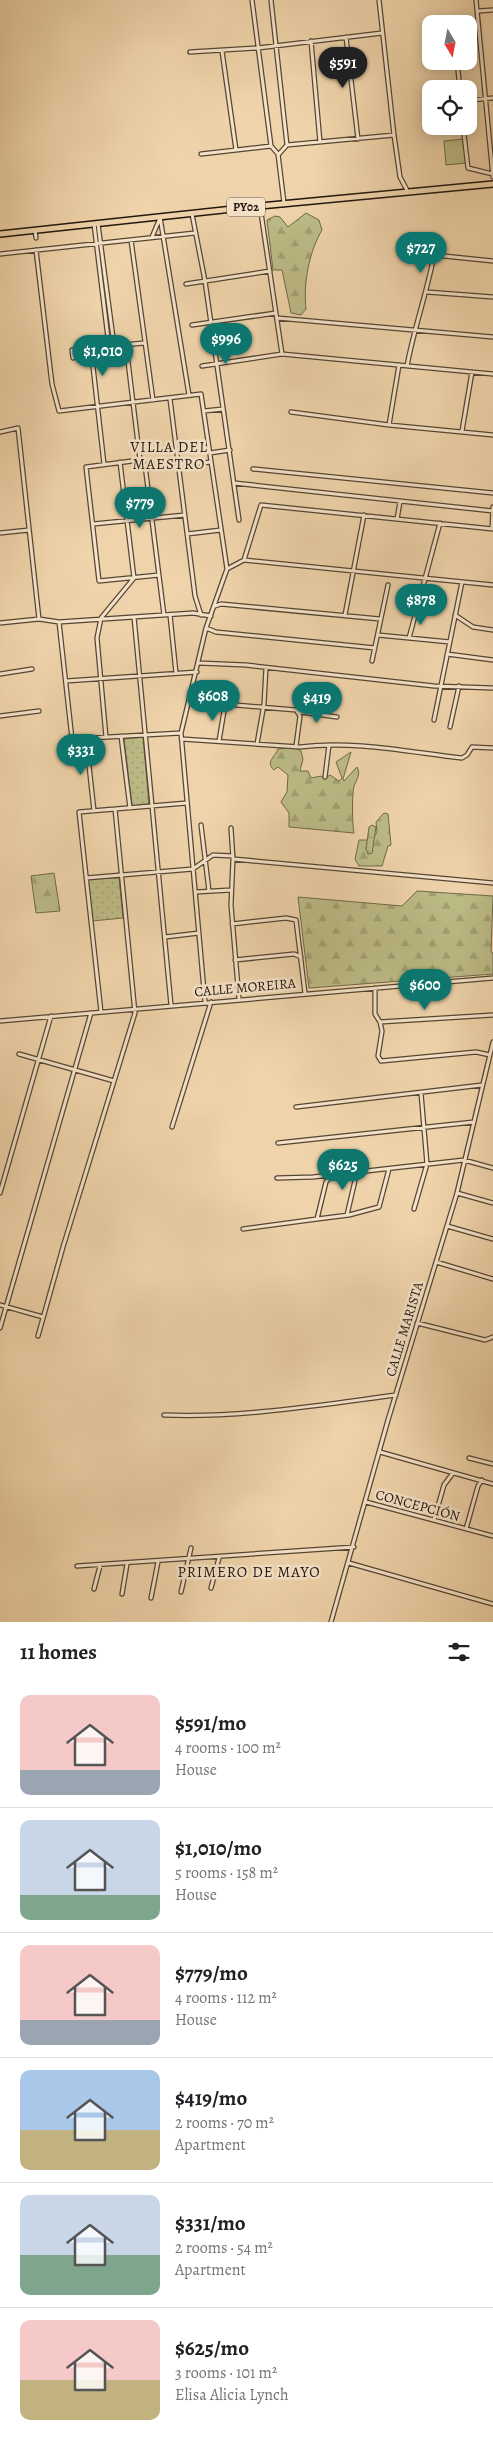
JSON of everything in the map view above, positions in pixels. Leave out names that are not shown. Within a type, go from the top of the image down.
[{"type":"main road","name":"PY02","points":[[0,234],[260,206],[493,184]]},
{"type":"street","points":[[252,0],[271,146],[278,154],[284,204]]},
{"type":"street","points":[[271,0],[286,145]]},
{"type":"street","points":[[379,0],[400,177],[408,192]]},
{"type":"street","points":[[464,135],[468,168],[493,175],[476,0]]},
{"type":"street","points":[[478,12],[493,10]]},
{"type":"street","points":[[190,52],[258,48],[382,33]]},
{"type":"street","points":[[346,37],[358,140]]},
{"type":"street","points":[[311,42],[320,142]]},
{"type":"street","points":[[222,51],[236,150]]},
{"type":"street","points":[[477,100],[493,98]]},
{"type":"street","points":[[278,154],[286,145],[358,140],[394,135]]},
{"type":"street","points":[[201,154],[271,146]]},
{"type":"street","points":[[260,206],[282,354]]},
{"type":"street","points":[[192,213],[205,281],[239,520]]},
{"type":"street","points":[[160,217],[190,395]]},
{"type":"street","points":[[152,238],[160,217]]},
{"type":"street","points":[[96,224],[109,346]]},
{"type":"street","points":[[35,230],[36,238]]},
{"type":"street","points":[[0,254],[195,233]]},
{"type":"street","points":[[131,240],[153,400]]},
{"type":"street","points":[[98,243],[114,345]]},
{"type":"street","points":[[36,250],[52,384],[59,411],[200,394],[204,411],[226,569],[206,628],[182,739],[205,1002]]},
{"type":"street","points":[[407,366],[414,329],[427,292],[434,255],[493,261]]},
{"type":"street","points":[[186,284],[270,271]]},
{"type":"street","points":[[427,292],[493,297]]},
{"type":"street","points":[[192,325],[276,313]]},
{"type":"street","points":[[277,318],[493,337]]},
{"type":"street","points":[[73,358],[72,350],[144,343]]},
{"type":"street","points":[[126,345],[140,460],[146,465],[164,615]]},
{"type":"street","points":[[91,349],[104,464]]},
{"type":"street","points":[[202,366],[282,354],[493,374]]},
{"type":"street","points":[[388,425],[399,365]]},
{"type":"street","points":[[462,431],[472,372]]},
{"type":"street","points":[[170,399],[195,596],[201,614]]},
{"type":"street","points":[[204,411],[223,408]]},
{"type":"street","points":[[291,412],[388,425],[493,435]]},
{"type":"street","points":[[0,432],[18,428],[39,619]]},
{"type":"street","points":[[210,453],[230,450]]},
{"type":"street","points":[[140,460],[86,467],[99,581],[159,574]]},
{"type":"street","points":[[106,737],[97,638],[101,618],[134,578],[120,462]]},
{"type":"street","points":[[146,469],[211,462]]},
{"type":"street","points":[[253,469],[493,493]]},
{"type":"street","points":[[234,483],[400,502],[493,510],[492,529],[261,505],[244,560]]},
{"type":"street","points":[[397,518],[400,502]]},
{"type":"street","points":[[93,524],[185,515]]},
{"type":"street","points":[[345,615],[364,515]]},
{"type":"street","points":[[410,638],[424,578],[440,523]]},
{"type":"street","points":[[0,532],[29,530]]},
{"type":"street","points":[[187,534],[221,530]]},
{"type":"street","points":[[226,569],[244,560],[493,586]]},
{"type":"street","points":[[434,720],[462,582]]},
{"type":"street","points":[[372,661],[388,585]]},
{"type":"street","points":[[214,607],[221,604],[380,619]]},
{"type":"street","points":[[0,623],[39,619],[59,622],[170,614],[201,614],[211,616]]},
{"type":"street","points":[[170,614],[176,673]]},
{"type":"street","points":[[455,615],[473,627],[493,630]]},
{"type":"street","points":[[134,617],[171,1005]]},
{"type":"street","points":[[59,622],[72,739],[182,733]]},
{"type":"street","points":[[206,628],[216,632],[374,648]]},
{"type":"street","points":[[378,635],[450,642]]},
{"type":"street","points":[[447,654],[493,660]]},
{"type":"street","points":[[199,663],[441,686],[493,688]]},
{"type":"street","points":[[257,744],[263,708],[266,668]]},
{"type":"street","points":[[0,674],[32,670]]},
{"type":"street","points":[[66,681],[197,672]]},
{"type":"street","points":[[450,727],[459,686]]},
{"type":"street","points":[[189,701],[337,717]]},
{"type":"street","points":[[219,741],[225,705]]},
{"type":"street","points":[[0,716],[39,711]]},
{"type":"street","points":[[296,746],[299,712]]},
{"type":"street","points":[[121,736],[130,808]]},
{"type":"street","points":[[86,738],[94,811]]},
{"type":"street","points":[[182,739],[296,746],[329,745],[462,758],[467,755],[472,747],[493,748]]},
{"type":"street","points":[[325,777],[329,745]]},
{"type":"street","points":[[100,1012],[80,812],[188,803]]},
{"type":"street","points":[[38,1336],[135,1009],[120,875],[115,809]]},
{"type":"street","points":[[201,824],[209,891]]},
{"type":"street","points":[[231,828],[234,879],[232,890],[232,924],[239,999]]},
{"type":"street","points":[[86,878],[193,870],[213,855],[493,883]]},
{"type":"street","points":[[196,892],[232,890]]},
{"type":"street","points":[[232,924],[286,918],[296,920],[305,993]]},
{"type":"street","points":[[165,936],[199,933]]},
{"type":"street","points":[[235,960],[294,954],[301,958]]},
{"type":"street","name":"CALLE MOREIRA","points":[[0,1021],[493,978]]},
{"type":"street","points":[[376,988],[375,1014],[380,1022],[382,1031],[378,1056],[381,1060],[476,1052],[491,1056]]},
{"type":"street","points":[[172,1127],[211,1002]]},
{"type":"street","points":[[0,1328],[91,1013]]},
{"type":"street","points":[[380,1022],[493,1015]]},
{"type":"street","points":[[0,1193],[52,1016]]},
{"type":"street","name":"CALLE MARISTA","points":[[331,1622],[417,1323],[457,1193],[493,1042]]},
{"type":"street","points":[[19,1054],[114,1081]]},
{"type":"street","points":[[296,1107],[482,1085]]},
{"type":"street","points":[[414,1209],[427,1164],[421,1093]]},
{"type":"street","points":[[278,1143],[474,1122]]},
{"type":"street","points":[[278,1178],[331,1175],[464,1160],[493,1168]]},
{"type":"street","points":[[243,1228],[347,1215],[379,1207],[389,1169]]},
{"type":"street","points":[[347,1215],[357,1172]]},
{"type":"street","points":[[317,1219],[326,1182],[331,1175]]},
{"type":"street","points":[[457,1193],[493,1203]]},
{"type":"street","points":[[447,1226],[493,1239]]},
{"type":"street","points":[[436,1262],[493,1279]]},
{"type":"street","points":[[0,1305],[43,1317]]},
{"type":"street","points":[[417,1323],[470,1338],[485,1340],[493,1337]]},
{"type":"street","points":[[164,1415],[188,1416],[307,1407],[396,1396]]},
{"type":"street","points":[[380,1452],[493,1484]]},
{"type":"street","points":[[469,1458],[493,1464]]},
{"type":"street","points":[[434,1520],[444,1485],[453,1472]]},
{"type":"street","points":[[466,1529],[478,1486],[482,1480]]},
{"type":"street","name":"CONCEPCIÓN","points":[[366,1502],[493,1536]]},
{"type":"street","points":[[77,1566],[219,1558],[354,1547]]},
{"type":"street","points":[[181,1592],[191,1548]]},
{"type":"street","points":[[211,1588],[219,1558]]},
{"type":"street","points":[[151,1598],[158,1562]]},
{"type":"street","points":[[349,1563],[493,1604]]},
{"type":"street","points":[[122,1594],[127,1564]]},
{"type":"street","points":[[94,1589],[100,1566]]},
{"type":"green space","points":[[464,139],[466,163],[446,165],[444,141]]},
{"type":"green space","points":[[306,213],[319,220],[322,230],[310,258],[305,289],[306,309],[301,315],[291,313],[282,270],[273,270],[267,220],[275,216],[280,217],[288,227]]},
{"type":"green space","points":[[143,737],[149,804],[132,806],[124,739]]},
{"type":"green space","points":[[294,747],[301,751],[303,759],[300,771],[308,771],[311,778],[321,776],[324,779],[330,775],[339,781],[342,778],[336,762],[351,752],[343,779],[344,781],[357,767],[359,774],[354,786],[353,795],[354,833],[289,827],[289,813],[281,802],[287,792],[288,775],[278,767],[274,770],[270,764],[278,749]]},
{"type":"green space","points":[[384,813],[388,814],[391,845],[388,846],[382,866],[359,866],[355,859],[359,840],[368,840],[366,849],[377,832],[376,822]]},
{"type":"green space","points":[[372,825],[376,827],[372,853],[368,854],[366,849],[369,827]]},
{"type":"green space","points":[[54,873],[60,911],[36,913],[31,876]]},
{"type":"green space","points":[[119,878],[123,918],[92,921],[87,879]]},
{"type":"green space","points":[[417,891],[493,896],[491,952],[493,953],[493,974],[309,988],[298,897],[402,906]]},
{"type":"district","name":"VILLA DEL MAESTRO","points":[[169,456]]},
{"type":"district","name":"PRIMERO DE MAYO","points":[[249,1572]]}]
